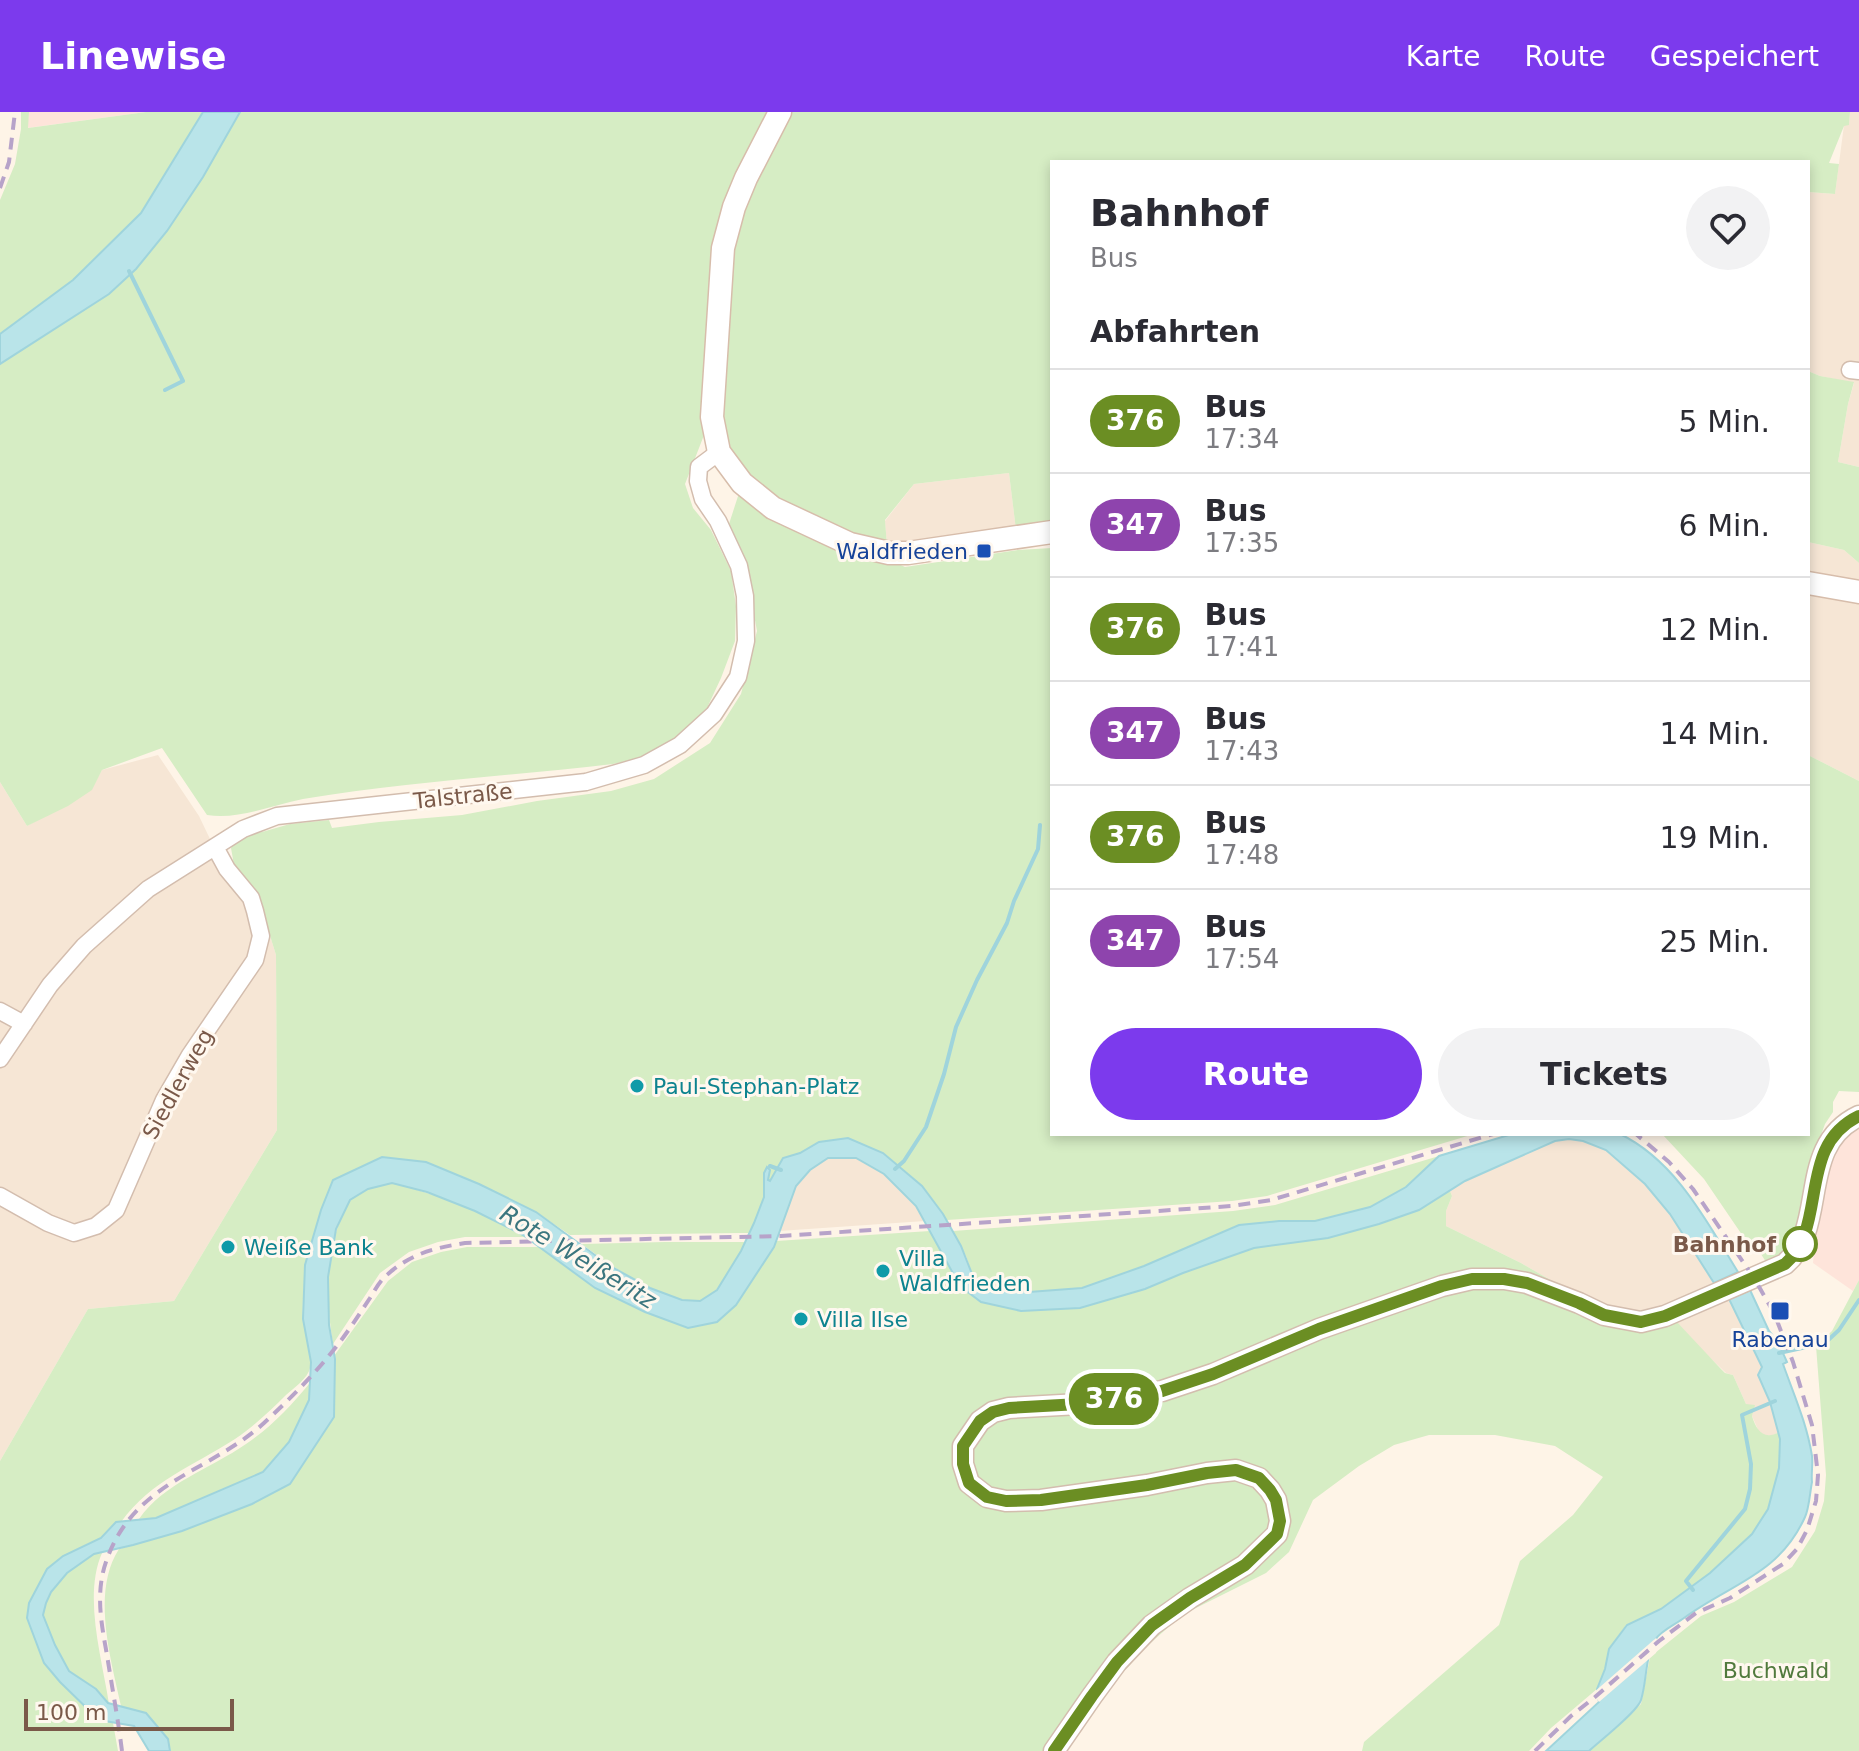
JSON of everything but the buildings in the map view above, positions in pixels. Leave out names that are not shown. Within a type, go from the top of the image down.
[{"type":"main road","points":[[780,112],[746,178],[723,248],[712,417],[719,452],[742,483],[773,508],[850,544],[889,553],[908,553],[1050,532]]},
{"type":"main road","points":[[1810,583],[1859,592]]},
{"type":"street","name":"Talstraße","points":[[0,1059],[50,985],[84,946],[148,889],[243,829],[277,816],[586,782],[644,765],[680,745],[714,714],[738,677],[746,641],[745,596],[739,566],[718,521],[703,499],[698,481],[699,467],[719,452]]},
{"type":"street","name":"Siedlerweg","points":[[0,1196],[48,1223],[74,1233],[96,1226],[116,1210],[164,1100],[190,1055],[255,960],[261,936],[251,898],[227,869],[215,847]]},
{"type":"street","points":[[0,1011],[24,1024]]},
{"type":"street","points":[[1054,1751],[1117,1662],[1152,1625],[1245,1565],[1277,1534],[1280,1521],[1276,1500],[1259,1478],[1236,1470],[1041,1500],[1006,1501],[987,1497],[969,1483],[963,1464],[963,1446],[980,1421],[993,1412],[1009,1408],[1079,1404],[1162,1391],[1213,1374],[1319,1329],[1442,1286],[1472,1279],[1527,1283],[1604,1315],[1628,1320],[1641,1322],[1665,1316],[1785,1264],[1795,1256],[1807,1227],[1816,1174],[1830,1140],[1842,1126],[1859,1116]]},
{"type":"shaded area","points":[[29,112],[146,112],[27,128]]},
{"type":"shaded area","points":[[1850,112],[1859,112],[1859,467],[1838,462],[1854,383],[1810,372],[1810,192],[1835,194],[1844,125],[1849,125]]},
{"type":"shaded area","points":[[1009,473],[1016,530],[887,546],[885,521],[914,484]]},
{"type":"shaded area","points":[[1810,542],[1844,550],[1859,563],[1859,781],[1810,756]]},
{"type":"shaded area","points":[[158,755],[199,816],[210,839],[258,897],[276,955],[277,1130],[174,1301],[88,1309],[0,1461],[0,782],[27,826],[91,790],[102,770]]},
{"type":"shaded area","points":[[1859,1124],[1859,1280],[1853,1291],[1813,1263],[1819,1197],[1833,1148]]},
{"type":"shaded area","points":[[1569,1138],[1606,1150],[1645,1184],[1670,1214],[1714,1283],[1734,1308],[1763,1368],[1758,1375],[1779,1432],[1772,1436],[1759,1432],[1752,1416],[1753,1410],[1746,1404],[1733,1375],[1726,1373],[1700,1348],[1639,1331],[1521,1263],[1446,1226],[1446,1211],[1452,1196],[1450,1191],[1465,1181],[1555,1141]]},
{"type":"shaded area","points":[[828,1158],[856,1158],[884,1174],[916,1206],[925,1221],[779,1231],[795,1186],[810,1170]]},
{"type":"green space","points":[[21,112],[29,112],[28,128],[146,112],[203,112],[141,213],[73,280],[0,334],[0,200],[15,164]]},
{"type":"green space","points":[[240,112],[772,112],[745,165],[706,430],[685,484],[693,508],[711,530],[731,571],[736,606],[735,641],[707,708],[666,745],[639,758],[613,764],[341,793],[243,814],[219,816],[207,815],[162,748],[102,770],[92,790],[27,826],[0,782],[0,364],[109,294],[136,269],[167,231],[203,177]]},
{"type":"green space","points":[[786,112],[1850,112],[1849,125],[1844,126],[1829,163],[1839,164],[1835,194],[1810,192],[1810,160],[1050,160],[1050,525],[1016,530],[1009,473],[914,484],[885,520],[887,546],[874,544],[782,505],[743,476],[721,432],[730,244]]},
{"type":"green space","points":[[1810,372],[1854,382],[1838,462],[1859,467],[1859,563],[1844,550],[1810,542]]},
{"type":"green space","points":[[740,490],[905,567],[1050,548],[1050,1136],[1467,1136],[1267,1196],[947,1220],[922,1186],[883,1153],[848,1138],[819,1142],[783,1158],[770,1181],[770,1170],[762,1204],[750,1233],[570,1235],[536,1212],[426,1162],[321,1210],[305,1277],[303,1319],[311,1363],[304,1379],[242,1434],[160,1484],[101,1538],[63,1556],[47,1569],[29,1603],[44,1663],[99,1720],[113,1723],[118,1751],[0,1751],[0,1461],[88,1309],[174,1301],[277,1130],[276,955],[258,897],[234,865],[231,848],[237,839],[247,834],[290,824],[329,820],[332,828],[462,815],[611,791],[654,779],[710,743],[741,694],[757,631],[744,561],[729,524]]},
{"type":"green space","points":[[1810,756],[1859,781],[1859,1092],[1839,1091],[1833,1102],[1833,1112],[1825,1124],[1810,1165],[1802,1230],[1777,1258],[1766,1262],[1756,1246],[1751,1248],[1704,1179],[1664,1136],[1810,1136]]},
{"type":"green space","points":[[1439,1156],[1406,1187],[1370,1207],[1315,1221],[1239,1225],[1144,1266],[1082,1288],[1029,1292],[986,1286],[974,1279],[953,1231],[1233,1211],[1275,1205]]},
{"type":"green space","points":[[392,1183],[461,1205],[495,1219],[526,1237],[465,1237],[409,1252],[380,1273],[333,1344],[328,1278],[337,1230],[352,1199],[366,1190]]},
{"type":"green space","points":[[1450,1191],[1452,1196],[1446,1211],[1446,1226],[1521,1263],[1639,1331],[1676,1321],[1725,1373],[1733,1375],[1746,1404],[1755,1405],[1752,1416],[1758,1429],[1769,1435],[1779,1432],[1780,1439],[1779,1468],[1768,1509],[1752,1534],[1710,1573],[1661,1609],[1626,1625],[1609,1649],[1597,1689],[1529,1751],[1362,1751],[1364,1742],[1499,1625],[1520,1561],[1573,1515],[1603,1477],[1555,1446],[1495,1435],[1429,1435],[1394,1445],[1359,1466],[1313,1500],[1289,1552],[1266,1573],[1182,1615],[1146,1647],[1107,1690],[1067,1751],[170,1751],[168,1739],[146,1713],[121,1706],[109,1647],[105,1605],[106,1585],[119,1549],[182,1531],[252,1504],[290,1484],[334,1417],[334,1356],[388,1281],[412,1262],[467,1247],[539,1247],[595,1288],[688,1328],[736,1305],[776,1241],[930,1231],[960,1286],[1021,1311],[1080,1308],[1145,1289],[1254,1248],[1289,1243],[1419,1210]]},
{"type":"green space","points":[[745,1242],[727,1276],[714,1292],[700,1301],[672,1298],[656,1291],[582,1244]]},
{"type":"green space","name":"Buchwald","points":[[1859,1280],[1859,1751],[1589,1751],[1641,1704],[1650,1657],[1701,1616],[1734,1602],[1792,1567],[1815,1531],[1824,1501],[1826,1475],[1816,1346],[1832,1331]]},
{"type":"green space","points":[[309,1384],[309,1401],[289,1442],[263,1472],[156,1518],[139,1519],[149,1506],[174,1486],[232,1453],[263,1431]]},
{"type":"green space","points":[[102,1553],[94,1588],[94,1608],[109,1704],[96,1689],[69,1671],[43,1615],[51,1592],[67,1573],[94,1554]]},
{"type":"water","points":[[203,112],[240,112],[203,177],[167,231],[136,269],[109,294],[0,364],[0,334],[73,280],[141,213]]},
{"type":"water","name":"Rote Weißeritz","points":[[1505,1136],[1623,1136],[1658,1160],[1674,1176],[1702,1213],[1738,1272],[1714,1283],[1670,1214],[1645,1184],[1606,1150],[1569,1139],[1555,1141],[1465,1181],[1419,1210],[1379,1224],[1328,1238],[1254,1248],[1145,1289],[1080,1308],[1021,1311],[981,1302],[960,1286],[916,1206],[884,1174],[856,1158],[828,1158],[810,1170],[796,1186],[774,1247],[736,1305],[717,1322],[688,1328],[595,1288],[523,1235],[475,1211],[427,1192],[392,1183],[368,1189],[350,1200],[336,1229],[328,1277],[329,1325],[335,1359],[334,1417],[290,1484],[252,1504],[182,1531],[94,1554],[67,1573],[46,1603],[43,1615],[69,1671],[96,1689],[108,1703],[146,1713],[168,1739],[170,1751],[149,1751],[134,1726],[99,1720],[44,1663],[27,1618],[29,1603],[47,1569],[63,1556],[101,1538],[116,1522],[156,1518],[263,1472],[289,1442],[309,1400],[311,1362],[303,1319],[305,1265],[321,1210],[333,1180],[382,1157],[426,1162],[479,1184],[536,1212],[610,1266],[650,1288],[682,1300],[700,1301],[717,1290],[741,1251],[764,1197],[767,1167],[770,1181],[783,1158],[819,1142],[848,1138],[883,1153],[922,1186],[943,1214],[961,1246],[974,1279],[986,1286],[1029,1292],[1082,1288],[1144,1266],[1239,1225],[1315,1221],[1370,1207],[1406,1187],[1439,1156]]},
{"type":"water","points":[[1750,1290],[1787,1362],[1783,1364],[1810,1444],[1812,1482],[1805,1517],[1794,1537],[1767,1565],[1657,1637],[1649,1654],[1641,1700],[1618,1726],[1589,1751],[1546,1751],[1599,1702],[1597,1689],[1609,1649],[1627,1625],[1661,1609],[1710,1573],[1752,1534],[1768,1509],[1779,1468],[1780,1439],[1770,1402],[1758,1375],[1762,1367],[1729,1299]]},
{"type":"pier","points":[[1656,1638],[1659,1642],[1656,1653],[1599,1702],[1593,1693]]},
{"type":"waterway","points":[[129,271],[183,381],[165,390]]},
{"type":"waterway","points":[[895,1169],[904,1161],[926,1127],[956,1027],[1007,923],[1038,849],[1040,825]]},
{"type":"waterway","points":[[770,1166],[781,1170]]},
{"type":"waterway","points":[[1779,1353],[1825,1343],[1839,1330],[1859,1300]]},
{"type":"waterway","points":[[1693,1590],[1686,1581],[1745,1509],[1751,1464],[1742,1415],[1775,1401]]},
{"type":"railway","points":[[0,188],[9,162],[15,112]]},
{"type":"railway","points":[[122,1751],[100,1607],[103,1571],[120,1533],[136,1512],[155,1495],[243,1440],[274,1414],[331,1354],[383,1279],[415,1256],[465,1243],[781,1236],[1232,1206],[1271,1200],[1486,1136]]},
{"type":"railway","points":[[1535,1751],[1571,1716],[1696,1613],[1730,1598],[1783,1564],[1797,1549],[1807,1530],[1816,1501],[1818,1475],[1812,1425],[1774,1313],[1693,1189],[1669,1162],[1638,1136]]},
{"type":"bus line","name":"376","points":[[1054,1751],[1117,1662],[1152,1625],[1245,1565],[1277,1534],[1280,1521],[1276,1500],[1259,1478],[1236,1470],[1041,1500],[1006,1501],[987,1497],[969,1483],[963,1464],[963,1446],[980,1421],[993,1412],[1009,1408],[1079,1404],[1162,1391],[1213,1374],[1319,1329],[1442,1286],[1472,1279],[1527,1283],[1604,1315],[1628,1320],[1641,1322],[1665,1316],[1785,1264],[1795,1256],[1807,1227],[1816,1174],[1830,1140],[1842,1126],[1859,1116]]},
{"type":"place","name":"Waldfrieden","points":[[984,551]]},
{"type":"place","name":"Paul-Stephan-Platz","points":[[637,1086]]},
{"type":"place","name":"Bahnhof","points":[[1800,1244]]},
{"type":"place","name":"Weiße Bank","points":[[228,1247]]},
{"type":"place","name":"Villa Waldfrieden","points":[[883,1271]]},
{"type":"place","name":"Rabenau","points":[[1780,1311]]},
{"type":"place","name":"Villa Ilse","points":[[801,1319]]}]
